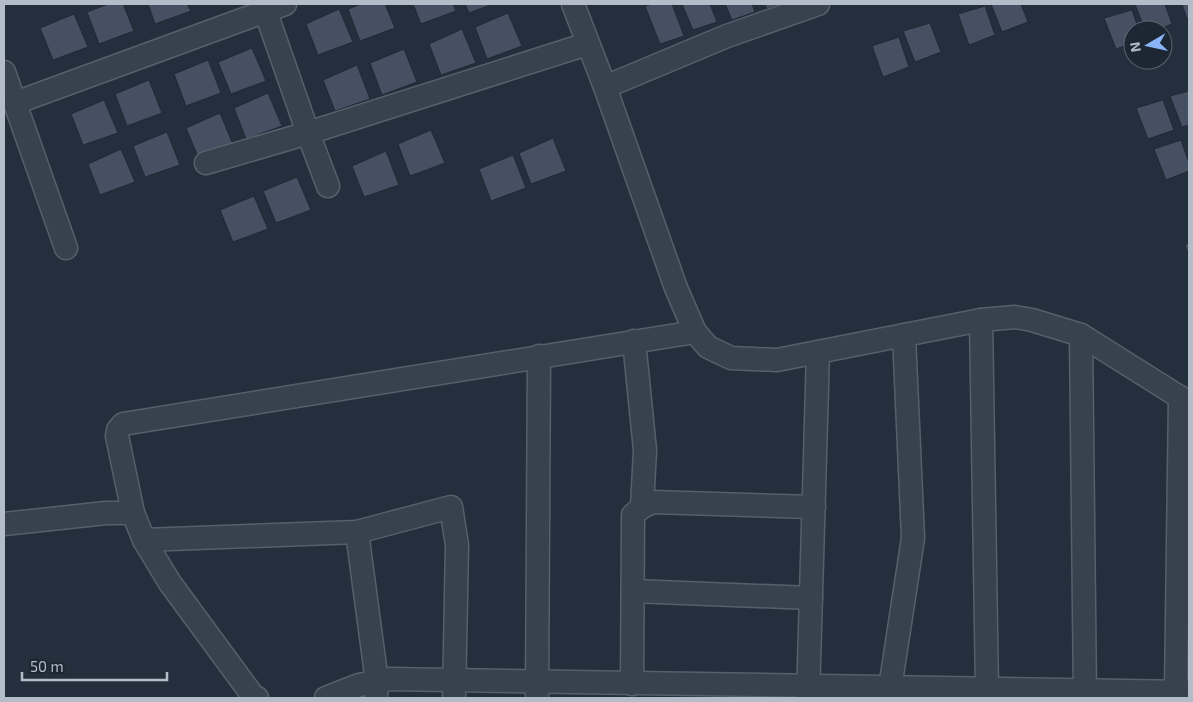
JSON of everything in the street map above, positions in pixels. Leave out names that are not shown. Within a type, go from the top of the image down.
[{"type":"street","points":[[377,690],[390,679],[454,689],[538,690],[632,684],[808,693],[890,693],[987,689],[1085,694],[1182,692],[1185,400],[1081,335],[1032,320],[1015,317],[981,320],[778,360],[731,358],[708,347],[695,332],[676,288],[605,87],[573,4]]},
{"type":"street","points":[[605,87],[728,36],[812,5]]},
{"type":"street","points":[[15,103],[271,6],[308,133],[328,186]]},
{"type":"street","points":[[206,163],[308,133],[588,44]]},
{"type":"street","points":[[4,72],[66,248]]},
{"type":"street","points":[[981,320],[987,689]]},
{"type":"street","points":[[257,698],[253,696],[170,583],[144,540],[134,513],[117,436],[118,430],[123,424],[695,332]]},
{"type":"street","points":[[890,693],[913,538],[904,335]]},
{"type":"street","points":[[1081,335],[1085,694]]},
{"type":"street","points":[[634,341],[645,450],[642,507]]},
{"type":"street","points":[[808,693],[818,352]]},
{"type":"street","points":[[538,690],[539,356]]},
{"type":"street","points":[[632,684],[633,515],[642,507],[653,502],[814,507]]},
{"type":"street","points":[[144,540],[357,532],[451,507],[457,544],[454,689]]},
{"type":"street","points":[[4,524],[106,513],[134,513]]},
{"type":"street","points":[[357,532],[377,690]]},
{"type":"street","points":[[633,591],[811,598]]},
{"type":"street","points":[[326,698],[360,685],[377,690]]},
{"type":"building","points":[[108,4],[123,4],[134,31],[99,44],[87,12]]},
{"type":"building","points":[[148,4],[187,4],[191,11],[155,24]]},
{"type":"building","points":[[361,4],[385,4],[395,28],[360,41],[348,9]]},
{"type":"building","points":[[413,4],[453,4],[456,11],[421,24]]},
{"type":"building","points":[[465,4],[493,4],[469,13]]},
{"type":"building","points":[[672,4],[684,36],[660,44],[645,6]]},
{"type":"building","points":[[682,4],[710,4],[717,22],[693,30]]},
{"type":"building","points":[[725,4],[752,4],[755,12],[732,20]]},
{"type":"building","points":[[765,4],[780,4],[767,9]]},
{"type":"building","points":[[991,4],[1021,4],[1028,22],[1002,32]]},
{"type":"building","points":[[1135,4],[1165,4],[1171,20],[1141,20]]},
{"type":"building","points":[[1182,4],[1189,4],[1189,18],[1187,19]]},
{"type":"building","points":[[985,6],[995,35],[969,45],[958,14]]},
{"type":"building","points":[[339,9],[353,42],[318,55],[306,24]]},
{"type":"building","points":[[1132,10],[1136,20],[1123,20],[1123,47],[1116,49],[1104,18]]},
{"type":"building","points":[[508,13],[522,46],[487,59],[475,27]]},
{"type":"building","points":[[74,14],[88,47],[53,60],[40,28]]},
{"type":"building","points":[[930,23],[941,52],[915,62],[903,31]]},
{"type":"building","points":[[462,29],[476,63],[441,75],[429,44]]},
{"type":"building","points":[[899,37],[909,67],[883,77],[872,46]]},
{"type":"building","points":[[252,48],[266,81],[231,94],[218,62]]},
{"type":"building","points":[[404,49],[417,82],[382,95],[370,63]]},
{"type":"building","points":[[208,60],[221,93],[186,106],[174,74]]},
{"type":"building","points":[[357,65],[370,99],[335,111],[323,80]]},
{"type":"building","points":[[149,80],[162,113],[127,126],[115,94]]},
{"type":"building","points":[[1189,91],[1189,125],[1182,127],[1170,96]]},
{"type":"building","points":[[268,93],[282,126],[246,139],[234,108]]},
{"type":"building","points":[[104,100],[118,133],[83,145],[71,114]]},
{"type":"building","points":[[1163,100],[1174,130],[1148,139],[1136,108]]},
{"type":"building","points":[[220,113],[234,147],[199,159],[186,128]]},
{"type":"building","points":[[431,130],[445,163],[410,176],[398,144]]},
{"type":"building","points":[[167,132],[180,165],[145,177],[133,146]]},
{"type":"building","points":[[553,138],[566,171],[531,184],[519,153]]},
{"type":"building","points":[[1181,140],[1189,163],[1189,171],[1166,180],[1154,149]]},
{"type":"building","points":[[121,149],[135,182],[100,195],[88,164]]},
{"type":"building","points":[[386,151],[399,185],[364,197],[352,166]]},
{"type":"building","points":[[513,155],[526,188],[491,201],[479,169]]},
{"type":"building","points":[[297,177],[311,210],[276,223],[263,191]]},
{"type":"building","points":[[254,196],[268,229],[233,242],[220,210]]},
{"type":"building","points":[[1189,243],[1189,256],[1185,245]]}]
